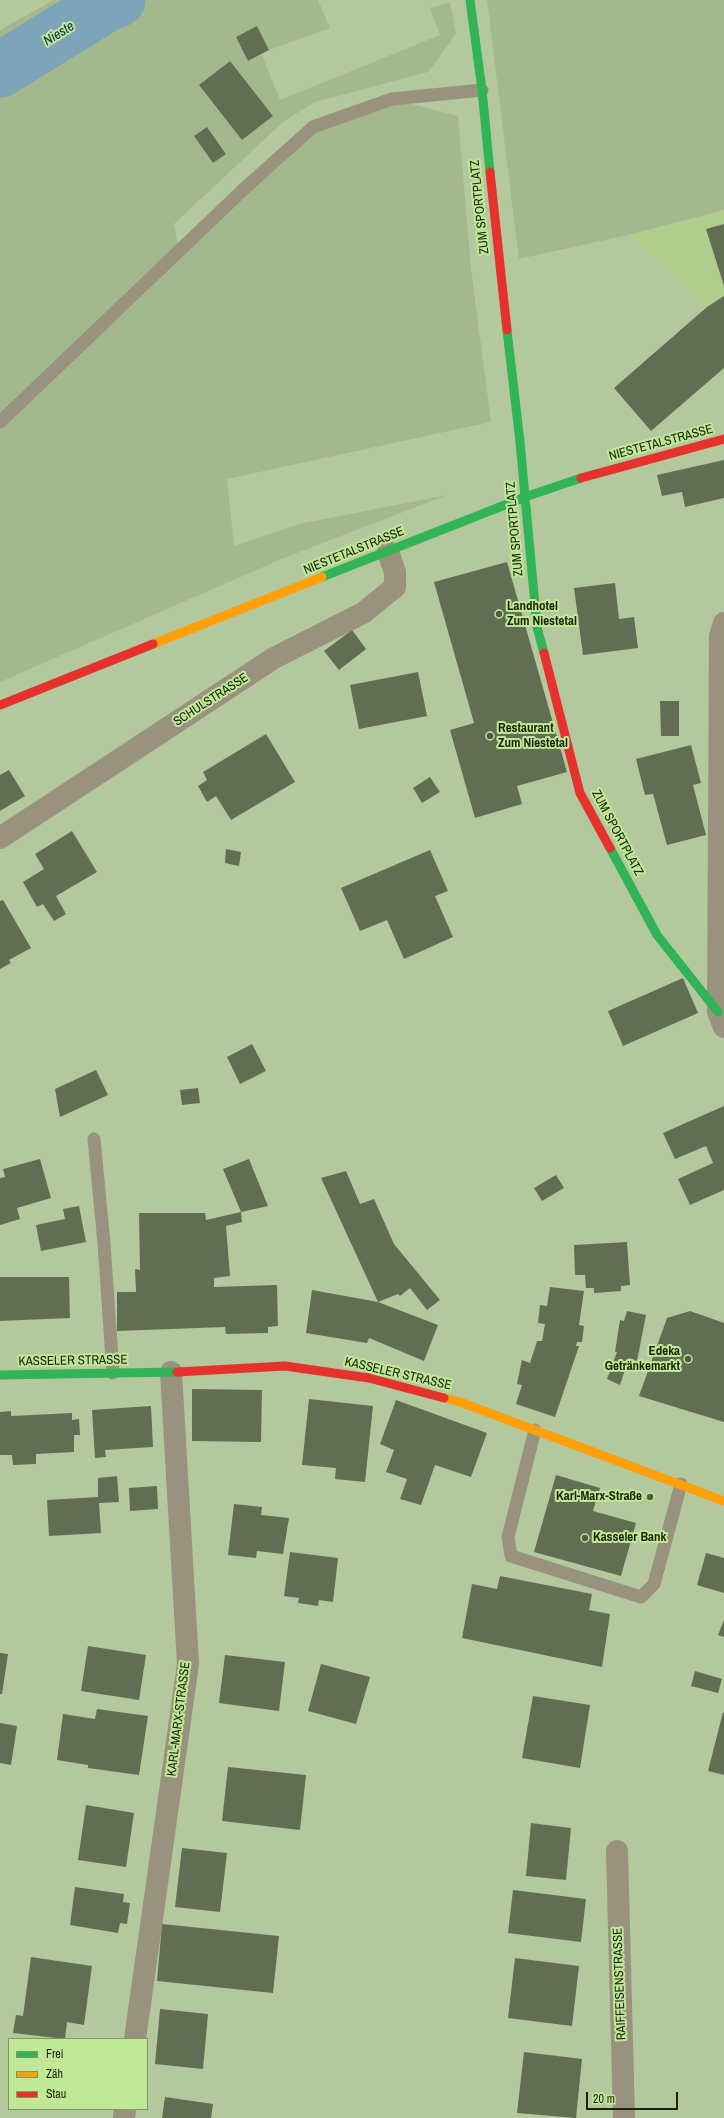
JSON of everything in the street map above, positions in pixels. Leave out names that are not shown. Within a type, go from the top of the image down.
[{"type":"main road","name":"ZUM SPORTPLATZ","points":[[470,0],[482,90],[497,246],[525,497],[537,627],[580,793],[657,935],[721,1020]]},
{"type":"main road","name":"NIESTETALSTRASSE","points":[[0,705],[525,497],[576,479],[724,439]]},
{"type":"main road","name":"KASSELER STRASSE","points":[[0,1375],[171,1372],[285,1366],[369,1378],[460,1402],[724,1501]]},
{"type":"street","name":"SCHULSTRASSE","points":[[0,838],[274,658],[363,613],[395,587],[395,572],[388,552]]},
{"type":"street","points":[[721,1020],[720,636],[724,623]]},
{"type":"street","name":"KARL-MARX-STRASSE","points":[[135,2038],[188,1664],[171,1372]]},
{"type":"street","name":"RAIFFEISENSTRASSE","points":[[617,1851],[624,2118]]},
{"type":"lane","points":[[0,422],[246,187],[313,127],[392,99],[482,90]]},
{"type":"lane","points":[[94,1139],[104,1243],[113,1373]]},
{"type":"lane","points":[[535,1430],[508,1537],[511,1556],[641,1597],[654,1584],[681,1484]]},
{"type":"shaded area","points":[[54,0],[318,0],[330,28],[269,50],[257,26],[236,37],[248,61],[262,55],[280,100],[440,35],[430,8],[450,2],[456,34],[428,72],[315,102],[283,122],[174,224],[179,250],[313,127],[392,99],[458,116],[471,269],[491,422],[227,479],[234,546],[299,524],[447,495],[284,558],[0,682],[0,30]],"holes":[[[230,61],[273,116],[242,140],[199,85]],[[207,127],[226,153],[213,163],[194,136]]]},
{"type":"shaded area","points":[[487,0],[724,0],[724,210],[628,235],[519,259]]},
{"type":"shaded area","points":[[724,210],[724,327],[707,307],[628,235]]},
{"type":"building","points":[[257,26],[269,50],[248,61],[236,37]]},
{"type":"building","points":[[230,61],[273,116],[242,140],[199,85]]},
{"type":"building","points":[[207,127],[226,154],[213,163],[194,136]]},
{"type":"building","points":[[724,224],[724,286],[706,229]]},
{"type":"building","points":[[724,296],[724,368],[651,431],[614,388],[707,307]]},
{"type":"building","points":[[724,460],[724,498],[685,507],[682,492],[662,496],[657,475]]},
{"type":"building","points":[[507,562],[567,772],[517,786],[522,804],[475,818],[450,730],[474,723],[434,582]]},
{"type":"building","points":[[615,583],[619,619],[634,617],[638,648],[583,655],[574,588]]},
{"type":"building","points":[[352,630],[366,649],[339,670],[324,651]]},
{"type":"building","points":[[418,672],[427,716],[359,729],[350,685]]},
{"type":"building","points":[[660,701],[679,701],[679,736],[661,736]]},
{"type":"building","points":[[266,734],[295,782],[231,820],[216,796],[207,802],[198,786],[207,780],[203,772]]},
{"type":"building","points":[[691,745],[701,783],[693,785],[706,835],[667,845],[653,794],[645,795],[636,759]]},
{"type":"building","points":[[9,770],[25,796],[0,811],[0,775]]},
{"type":"building","points":[[430,777],[440,792],[422,803],[413,788]]},
{"type":"building","points":[[72,831],[97,872],[56,896],[66,914],[54,921],[43,904],[37,907],[23,882],[44,869],[35,854]]},
{"type":"building","points":[[226,849],[241,852],[239,866],[225,863]]},
{"type":"building","points":[[430,850],[448,891],[435,896],[453,937],[404,959],[387,920],[360,931],[341,888]]},
{"type":"building","points":[[3,900],[31,948],[9,960],[11,963],[0,969],[0,901]]},
{"type":"building","points":[[683,978],[698,1013],[623,1046],[608,1011]]},
{"type":"building","points":[[252,1044],[266,1071],[240,1084],[227,1057]]},
{"type":"building","points":[[96,1070],[108,1095],[60,1117],[55,1089]]},
{"type":"building","points":[[198,1088],[200,1103],[182,1105],[180,1090]]},
{"type":"building","points":[[724,1106],[724,1190],[690,1205],[678,1179],[713,1163],[706,1146],[675,1159],[663,1133]]},
{"type":"building","points":[[40,1159],[51,1198],[17,1208],[20,1219],[0,1225],[0,1178],[5,1177],[3,1169]]},
{"type":"building","points":[[249,1159],[268,1206],[241,1212],[223,1169]]},
{"type":"building","points":[[346,1171],[360,1204],[374,1199],[394,1244],[440,1300],[427,1310],[410,1288],[400,1296],[398,1294],[378,1302],[321,1178]]},
{"type":"building","points":[[556,1175],[564,1188],[542,1201],[534,1188]]},
{"type":"building","points":[[79,1206],[86,1242],[41,1251],[36,1225],[65,1219],[63,1209]]},
{"type":"building","points":[[241,1212],[242,1222],[226,1226],[230,1276],[214,1278],[214,1287],[277,1285],[278,1326],[268,1327],[268,1333],[226,1334],[225,1327],[117,1331],[117,1292],[136,1292],[135,1269],[140,1270],[139,1213],[205,1213],[206,1220]]},
{"type":"building","points":[[627,1242],[630,1285],[621,1286],[621,1291],[594,1293],[594,1288],[586,1288],[585,1275],[575,1275],[574,1245]]},
{"type":"building","points":[[0,1277],[69,1277],[70,1318],[0,1321]]},
{"type":"building","points":[[550,1287],[584,1291],[579,1325],[584,1326],[582,1342],[577,1342],[576,1346],[579,1346],[555,1417],[516,1404],[522,1385],[517,1384],[522,1360],[530,1363],[537,1341],[542,1341],[545,1324],[538,1323],[540,1305],[547,1306]]},
{"type":"building","points":[[312,1290],[378,1302],[438,1325],[424,1361],[369,1338],[367,1343],[306,1333]]},
{"type":"building","points":[[627,1311],[646,1315],[637,1361],[629,1358],[620,1385],[607,1379],[617,1352],[615,1352],[620,1320],[624,1321]]},
{"type":"building","name":"Edeka Getränkemarkt","points":[[690,1311],[724,1323],[724,1422],[639,1396],[667,1318]]},
{"type":"building","points":[[192,1389],[262,1390],[261,1442],[192,1441]]},
{"type":"building","points":[[309,1399],[373,1406],[365,1482],[335,1479],[336,1468],[302,1465]]},
{"type":"building","points":[[396,1400],[487,1433],[471,1477],[435,1465],[421,1505],[400,1499],[407,1479],[386,1472],[394,1450],[380,1444]]},
{"type":"building","points":[[151,1406],[153,1447],[105,1450],[106,1457],[95,1458],[92,1410]]},
{"type":"building","points":[[11,1411],[11,1416],[72,1413],[72,1420],[79,1419],[80,1435],[74,1435],[74,1452],[36,1454],[36,1464],[13,1465],[12,1455],[0,1455],[0,1412]]},
{"type":"building","name":"Kasseler Bank","points":[[556,1475],[600,1488],[593,1511],[636,1523],[621,1576],[534,1552]]},
{"type":"building","points":[[117,1476],[119,1502],[99,1503],[101,1533],[49,1536],[47,1500],[98,1497],[98,1478]]},
{"type":"building","points":[[157,1486],[158,1509],[130,1511],[129,1488]]},
{"type":"building","points":[[234,1504],[262,1507],[261,1515],[289,1518],[283,1554],[257,1551],[256,1558],[228,1555]]},
{"type":"building","points":[[290,1552],[338,1558],[333,1602],[319,1600],[318,1606],[298,1603],[299,1598],[284,1596]]},
{"type":"building","points":[[706,1553],[724,1558],[724,1593],[697,1585]]},
{"type":"building","points":[[500,1576],[592,1594],[589,1610],[610,1614],[602,1667],[462,1638],[472,1584],[497,1589]]},
{"type":"building","points":[[724,1620],[724,1637],[718,1635]]},
{"type":"building","points":[[88,1646],[146,1655],[139,1700],[81,1691]]},
{"type":"building","points":[[0,1653],[8,1654],[2,1694],[0,1694]]},
{"type":"building","points":[[225,1655],[285,1662],[279,1711],[219,1703]]},
{"type":"building","points":[[321,1664],[370,1677],[356,1724],[308,1711]]},
{"type":"building","points":[[695,1671],[722,1679],[718,1693],[691,1686]]},
{"type":"building","points":[[533,1696],[590,1705],[580,1768],[522,1758]]},
{"type":"building","points":[[97,1709],[148,1716],[139,1775],[88,1768],[88,1765],[57,1760],[63,1714],[95,1719]]},
{"type":"building","points":[[723,1712],[724,1713],[724,1775],[708,1771]]},
{"type":"building","points":[[0,1723],[17,1726],[11,1765],[0,1763]]},
{"type":"building","points":[[228,1767],[306,1775],[300,1830],[222,1821]]},
{"type":"building","points":[[86,1805],[134,1813],[126,1867],[78,1860]]},
{"type":"building","points":[[531,1823],[571,1828],[566,1880],[526,1876]]},
{"type":"building","points":[[182,1848],[227,1853],[220,1912],[175,1907]]},
{"type":"building","points":[[75,1887],[124,1894],[123,1902],[130,1903],[127,1924],[120,1923],[118,1933],[70,1925]]},
{"type":"building","points":[[513,1890],[586,1899],[581,1942],[508,1933]]},
{"type":"building","points":[[162,1924],[279,1936],[273,1993],[157,1981]]},
{"type":"building","points":[[31,1957],[92,1966],[84,2025],[67,2022],[65,2038],[13,2033],[16,2015],[23,2016]]},
{"type":"building","points":[[515,1958],[579,1966],[572,2026],[508,2018]]},
{"type":"building","points":[[160,2009],[208,2014],[203,2069],[155,2064]]},
{"type":"building","points":[[524,2052],[582,2059],[576,2118],[517,2113]]},
{"type":"building","points":[[165,2097],[213,2104],[211,2118],[162,2118]]},
{"type":"waterway","name":"Nieste","points":[[0,70],[107,4],[118,0]]},
{"type":"traffic: fast","points":[[470,0],[482,90],[490,172]]},
{"type":"traffic: fast","points":[[507,330],[520,442],[537,627],[544,653]]},
{"type":"traffic: fast","points":[[322,577],[525,497],[581,478]]},
{"type":"traffic: fast","points":[[610,848],[657,935],[718,1012]]},
{"type":"traffic: fast","points":[[0,1375],[177,1372]]},
{"type":"traffic: slow","points":[[153,644],[322,577]]},
{"type":"traffic: slow","points":[[444,1398],[460,1402],[724,1501]]},
{"type":"traffic: jam","points":[[490,172],[507,330]]},
{"type":"traffic: jam","points":[[581,478],[724,439]]},
{"type":"traffic: jam","points":[[0,705],[153,644]]},
{"type":"traffic: jam","points":[[544,653],[580,793],[610,848]]},
{"type":"traffic: jam","points":[[177,1372],[285,1366],[369,1378],[444,1398]]},
{"type":"place","name":"Landhotel Zum Niestetal","points":[[499,614]]},
{"type":"place","name":"Restaurant Zum Niestetal","points":[[490,736]]},
{"type":"place","name":"Edeka Getränkemarkt","points":[[688,1359]]},
{"type":"place","name":"Karl-Marx-Straße","points":[[650,1497]]},
{"type":"place","name":"Kasseler Bank","points":[[585,1538]]}]
